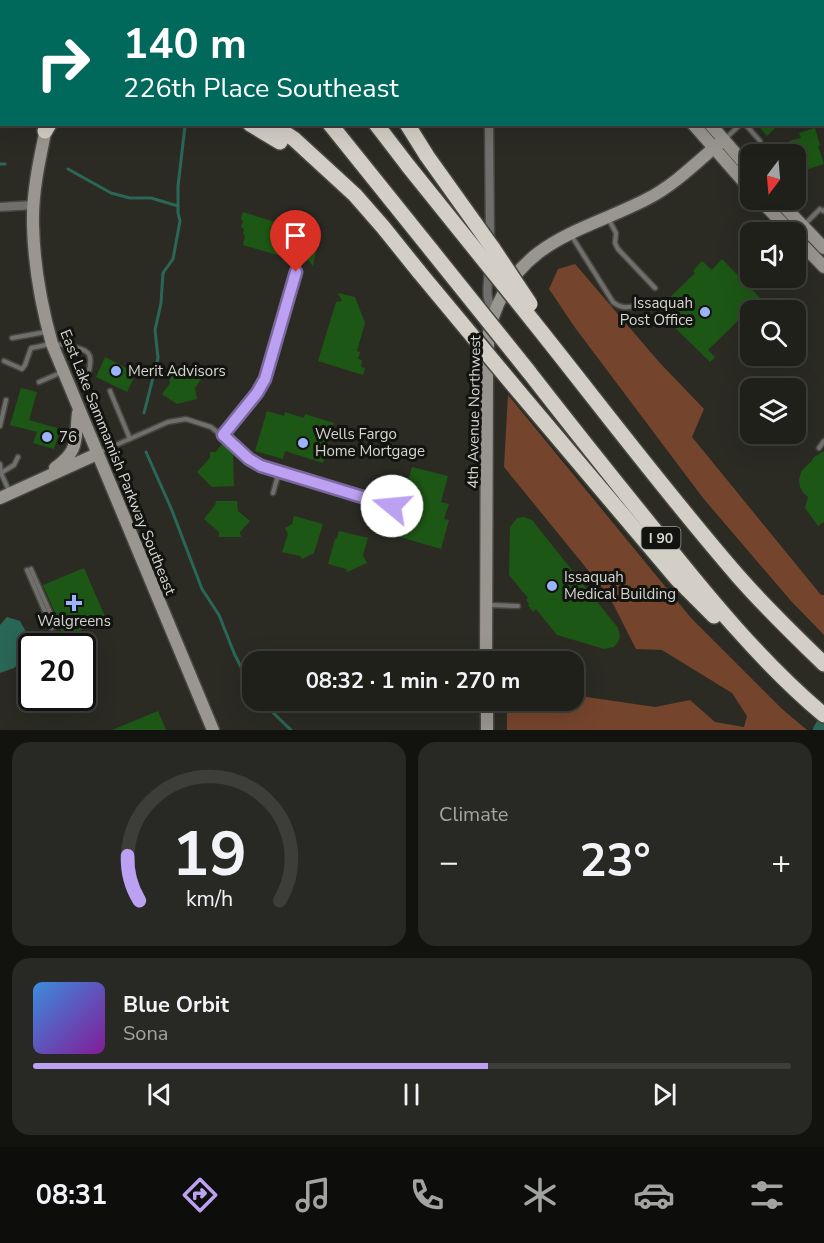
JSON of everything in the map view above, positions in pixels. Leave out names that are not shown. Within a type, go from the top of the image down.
[{"type":"highway","points":[[253,126],[322,165]]},
{"type":"highway","points":[[274,126],[294,139],[355,195],[677,579],[712,614],[773,667]]},
{"type":"highway","name":"I 90","points":[[332,126],[681,564],[773,667],[802,697],[824,715]]},
{"type":"highway","points":[[378,126],[534,316]]},
{"type":"highway","points":[[408,126],[492,247],[534,316]]},
{"type":"highway","name":"I 90","points":[[534,316],[576,375],[697,527],[739,577],[824,664]]},
{"type":"street","points":[[489,126],[490,223],[487,297],[488,304],[494,313]]},
{"type":"street","points":[[696,126],[740,162]]},
{"type":"street","points":[[711,126],[718,144],[740,175]]},
{"type":"street","name":"East Lake Sammamish Parkway Southeast","points":[[47,127],[39,165],[33,224],[36,268],[48,331],[78,409],[213,730]]},
{"type":"street","name":"4th Avenue Northwest","points":[[486,651],[487,367],[488,339],[494,313],[508,285],[533,256],[570,234],[648,199],[665,188],[718,144]]},
{"type":"street","points":[[0,207],[34,205]]},
{"type":"street","points":[[769,210],[780,222]]},
{"type":"street","points":[[788,210],[799,222]]},
{"type":"street","points":[[806,229],[824,248]]},
{"type":"street","points":[[806,250],[824,267]]},
{"type":"street","points":[[37,481],[66,460],[72,452],[78,409]]},
{"type":"street","points":[[5,496],[97,454]]},
{"type":"street","points":[[486,711],[487,730]]},
{"type":"lane","points":[[718,144],[740,126]]},
{"type":"lane","points":[[745,126],[759,141]]},
{"type":"lane","points":[[806,223],[822,210]]},
{"type":"lane","points":[[774,215],[786,222]]},
{"type":"lane","points":[[608,216],[616,233],[615,243],[618,249],[655,288]]},
{"type":"lane","points":[[570,234],[613,302],[628,308],[636,305]]},
{"type":"lane","points":[[223,435],[257,393],[265,379],[296,272]]},
{"type":"lane","points":[[12,338],[48,331]]},
{"type":"lane","points":[[4,361],[21,369],[32,348],[52,344],[86,350],[91,359],[89,371]]},
{"type":"lane","points":[[39,382],[63,372]]},
{"type":"lane","points":[[111,391],[130,439]]},
{"type":"lane","points":[[0,426],[6,400]]},
{"type":"lane","points":[[97,454],[168,422],[186,419],[205,424],[223,435],[256,463],[392,506]]},
{"type":"lane","points":[[819,448],[824,441]]},
{"type":"lane","points":[[1,473],[14,465],[18,457]]},
{"type":"lane","points":[[0,464],[5,496]]},
{"type":"lane","points":[[273,493],[279,472]]},
{"type":"lane","points":[[29,569],[54,627]]},
{"type":"lane","points":[[486,605],[518,606]]},
{"type":"shaded area","points":[[575,264],[659,362],[704,409],[692,437],[821,595],[824,595],[824,635],[791,601],[703,498],[576,329],[549,289],[558,269]]},
{"type":"shaded area","points":[[508,395],[691,618],[782,709],[807,730],[507,730],[507,711],[584,711],[584,697],[655,707],[690,700],[715,722],[744,727],[747,716],[732,693],[662,650],[636,649],[609,596],[504,467]]},
{"type":"shaded area","points":[[7,617],[20,621],[27,633],[18,633],[18,664],[0,673],[0,625]]},
{"type":"building","points":[[759,126],[777,126],[767,136]]},
{"type":"building","points":[[815,128],[824,164],[806,170],[806,144],[790,144],[789,141],[801,138],[799,133]]},
{"type":"building","points":[[243,212],[301,230],[316,250],[313,266],[307,259],[301,262],[243,245],[245,235],[241,227],[243,221],[241,219]]},
{"type":"building","name":"Issaquah Post Office","points":[[722,259],[740,277],[740,288],[750,288],[762,300],[740,300],[740,319],[708,350],[715,357],[710,362],[657,310],[695,273],[693,271],[702,261],[712,270]]},
{"type":"building","points":[[338,293],[355,297],[365,323],[357,351],[360,352],[358,359],[362,360],[361,367],[365,368],[363,375],[318,361],[336,302],[342,301]]},
{"type":"building","points":[[105,357],[136,373],[127,392],[96,377]]},
{"type":"building","points":[[189,365],[190,368],[204,375],[195,388],[197,399],[177,404],[162,394],[170,383],[169,368]]},
{"type":"building","points":[[21,388],[37,392],[29,420],[60,429],[54,449],[33,443],[37,432],[10,425]]},
{"type":"building","points":[[267,411],[284,416],[285,412],[304,418],[305,414],[334,423],[323,463],[285,451],[283,459],[255,451]]},
{"type":"building","points":[[222,444],[233,453],[234,486],[212,487],[197,472],[210,458],[210,452],[216,452]]},
{"type":"building","points":[[824,451],[824,522],[818,526],[805,508],[808,497],[800,487],[799,480],[801,472],[807,465]]},
{"type":"building","points":[[412,467],[448,476],[441,502],[449,504],[444,519],[449,520],[441,549],[400,537],[411,496],[404,494]]},
{"type":"building","points":[[216,501],[237,501],[238,511],[250,521],[240,532],[241,537],[219,537],[219,532],[204,519]]},
{"type":"building","points":[[294,516],[323,524],[314,553],[302,559],[300,556],[282,552],[288,534],[285,528],[292,524]]},
{"type":"building","name":"Issaquah Medical Building","points":[[524,517],[532,520],[618,628],[620,637],[614,647],[604,649],[557,635],[536,609],[533,612],[528,605],[526,600],[528,598],[509,575],[510,527],[517,518]]},
{"type":"building","points":[[339,531],[368,538],[363,555],[367,563],[347,572],[346,569],[328,564]]},
{"type":"building","name":"Walgreens","points":[[84,568],[106,619],[75,633],[61,632],[60,624],[43,585]]},
{"type":"building","points":[[158,711],[166,730],[112,730]]},
{"type":"waterway","points":[[144,413],[158,358],[155,330],[161,303],[163,273],[173,259],[180,221],[178,186],[185,126]]},
{"type":"waterway","points":[[0,164],[5,164]]},
{"type":"waterway","points":[[68,169],[111,193],[130,198],[151,198],[178,206]]},
{"type":"waterway","points":[[146,452],[171,508],[202,589],[219,615],[242,669]]},
{"type":"waterway","points":[[271,711],[291,730]]},
{"type":"waterway","points":[[821,730],[824,725]]},
{"type":"place","name":"Issaquah Post Office","points":[[705,312]]},
{"type":"place","name":"Merit Advisors","points":[[116,371]]},
{"type":"place","name":"76","points":[[47,437]]},
{"type":"place","name":"Wells Fargo Home Mortgage","points":[[303,443]]},
{"type":"place","name":"Issaquah Medical Building","points":[[552,586]]},
{"type":"place","name":"Walgreens","points":[[74,603]]},
{"type":"route","points":[[296,272],[265,379],[257,393],[223,435],[249,459],[261,466],[392,506]]}]
